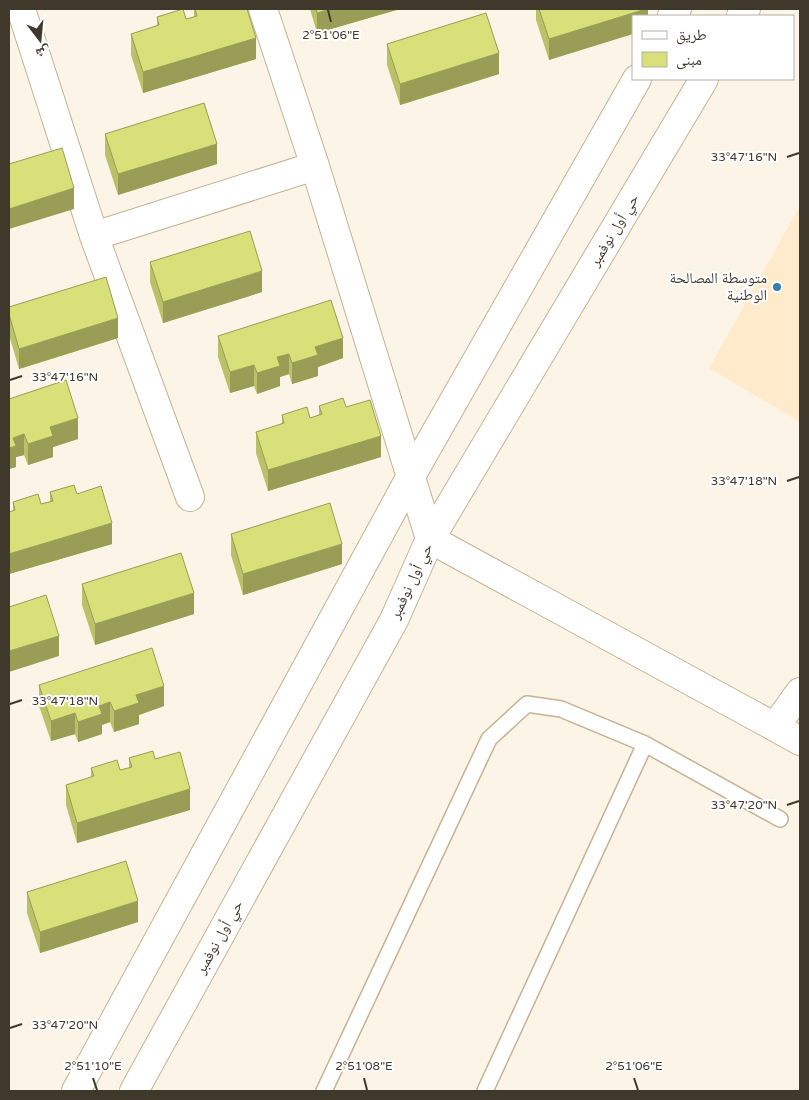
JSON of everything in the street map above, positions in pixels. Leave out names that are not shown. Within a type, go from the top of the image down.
[{"type":"street","points":[[22,9],[94,236],[190,497]]},
{"type":"street","points":[[263,9],[315,166],[430,539],[800,742]]},
{"type":"street","points":[[76,1091],[411,476],[636,80]]},
{"type":"street","name":"حي أول نوفمبر","points":[[134,1091],[394,620],[430,539],[703,80]]},
{"type":"street","points":[[94,236],[315,166]]},
{"type":"street","points":[[775,727],[800,692]]},
{"type":"lane","points":[[324,1091],[489,739],[527,704],[561,709],[645,744],[780,819]]},
{"type":"lane","points":[[485,1091],[645,744]]},
{"type":"shaded area","name":"متوسطة المصالحة الوطنية","points":[[800,206],[800,422],[709,368]]},
{"type":"building","points":[[183,9],[186,19],[197,16],[195,9],[247,9],[256,38],[143,72],[131,34],[159,25],[157,17]]},
{"type":"building","points":[[316,9],[330,9],[317,13]]},
{"type":"building","points":[[539,9],[646,9],[549,39]]},
{"type":"building","points":[[486,13],[499,53],[400,84],[387,44]]},
{"type":"building","points":[[204,103],[217,144],[118,174],[105,134]]},
{"type":"building","points":[[62,148],[74,188],[9,209],[9,164]]},
{"type":"building","points":[[250,231],[262,271],[163,302],[150,262]]},
{"type":"building","points":[[106,277],[118,318],[19,349],[9,314],[9,307]]},
{"type":"building","points":[[331,300],[343,338],[315,347],[318,355],[292,363],[289,354],[277,357],[280,366],[257,373],[254,365],[230,372],[218,336]]},
{"type":"building","points":[[66,380],[78,418],[50,427],[53,436],[28,444],[24,434],[13,438],[16,446],[9,448],[9,399]]},
{"type":"building","points":[[343,398],[346,407],[370,400],[381,436],[268,470],[256,432],[284,423],[282,415],[307,407],[310,418],[322,414],[319,406]]},
{"type":"building","points":[[74,485],[77,494],[101,486],[112,523],[9,554],[9,512],[15,510],[13,502],[38,494],[41,504],[53,501],[50,492]]},
{"type":"building","points":[[330,503],[342,544],[243,574],[231,534]]},
{"type":"building","points":[[181,553],[194,593],[95,624],[82,584]]},
{"type":"building","points":[[46,595],[59,636],[9,651],[9,607]]},
{"type":"building","points":[[152,648],[164,686],[136,695],[139,703],[114,711],[110,702],[99,706],[102,714],[78,722],[75,713],[51,721],[39,685]]},
{"type":"building","points":[[153,751],[155,759],[180,752],[190,789],[77,823],[66,785],[94,776],[91,768],[117,760],[120,770],[132,767],[129,758]]},
{"type":"building","points":[[126,861],[138,901],[40,932],[27,892]]},
{"type":"place","name":"متوسطة المصالحة الوطنية","points":[[777,287]]}]
